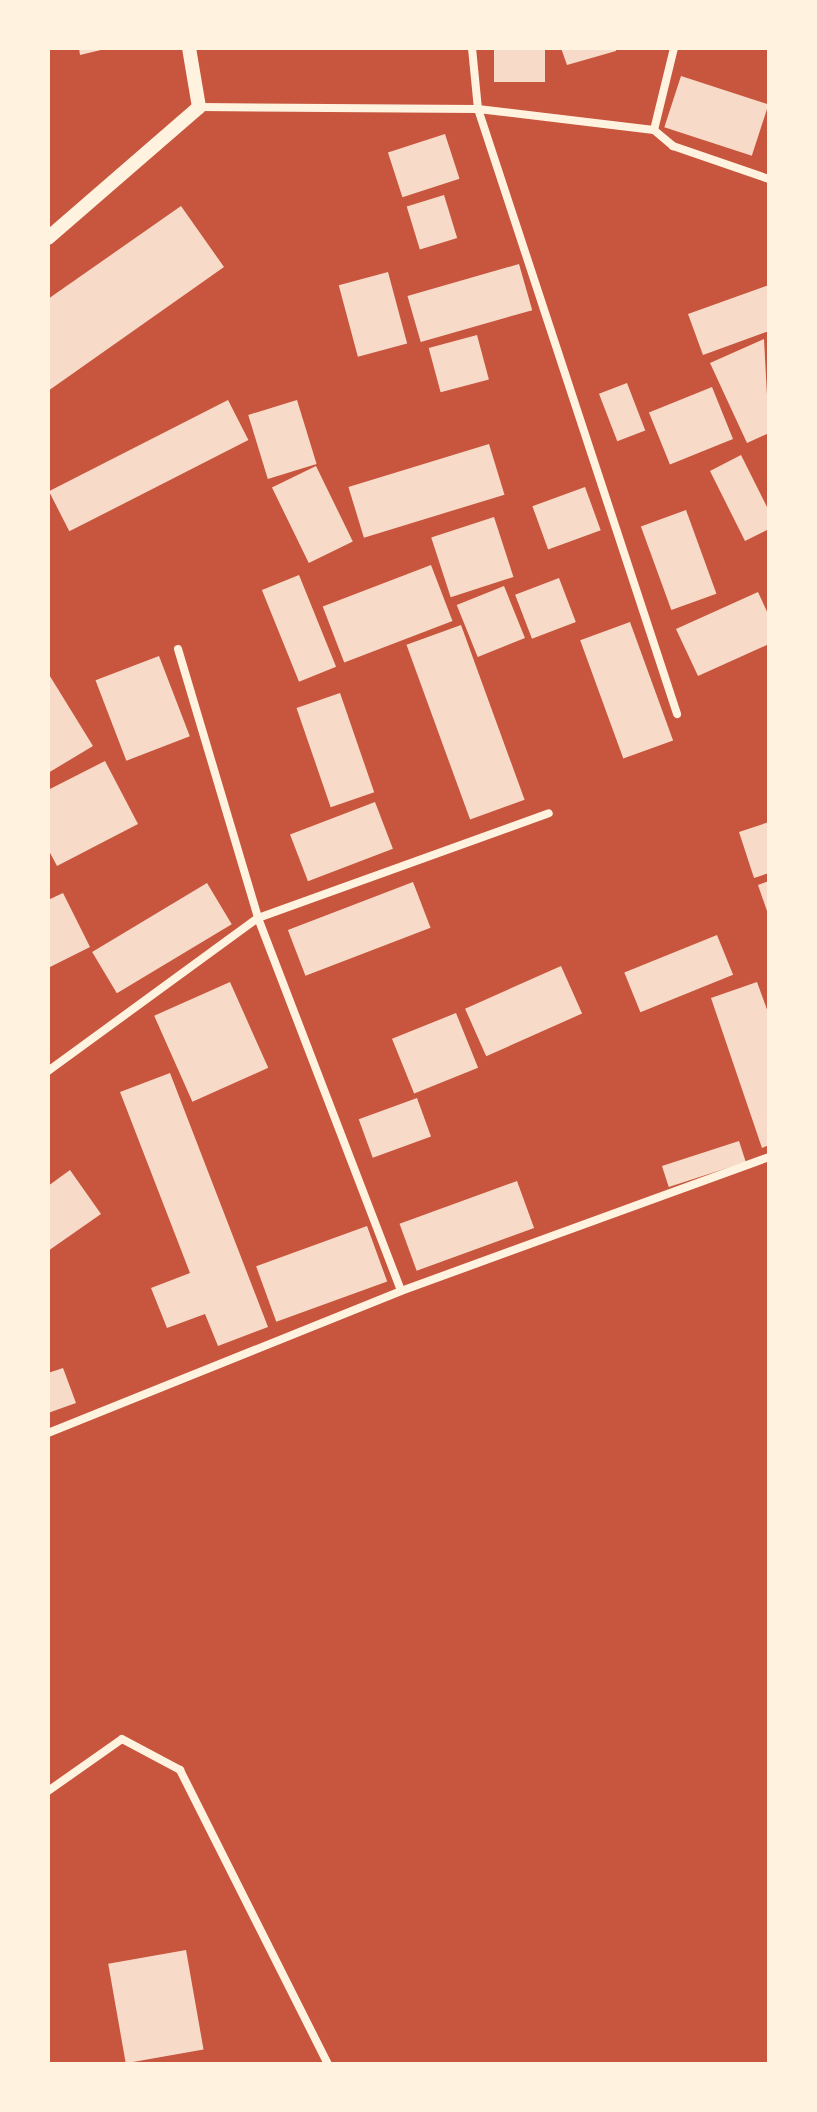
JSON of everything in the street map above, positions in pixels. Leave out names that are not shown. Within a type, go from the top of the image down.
[{"type":"street","points":[[189,48],[199,107]]},
{"type":"street","points":[[472,48],[478,109],[677,714]]},
{"type":"street","points":[[654,130],[674,48]]},
{"type":"street","points":[[48,238],[199,107],[478,109],[654,130],[673,146],[769,179]]},
{"type":"street","points":[[178,649],[258,918],[401,1291]]},
{"type":"street","points":[[48,1071],[258,918],[549,813]]},
{"type":"street","points":[[48,1433],[401,1291],[769,1157]]},
{"type":"street","points":[[48,1791],[122,1739],[180,1770],[328,2064]]},
{"type":"building","points":[[79,48],[105,48],[105,49],[80,55]]},
{"type":"building","points":[[494,48],[545,48],[545,82],[494,82]]},
{"type":"building","points":[[561,48],[616,48],[616,51],[567,65]]},
{"type":"building","points":[[681,76],[768,104],[752,156],[664,127]]},
{"type":"building","points":[[445,134],[460,179],[402,197],[388,153]]},
{"type":"building","points":[[444,195],[457,238],[420,249],[407,206]]},
{"type":"building","points":[[181,206],[224,267],[48,391],[48,299]]},
{"type":"building","points":[[519,264],[532,310],[421,342],[407,296]]},
{"type":"building","points":[[388,272],[407,343],[358,357],[339,285]]},
{"type":"building","points":[[769,285],[769,331],[703,355],[688,314]]},
{"type":"building","points":[[477,335],[489,379],[441,392],[429,348]]},
{"type":"building","points":[[764,339],[769,433],[747,443],[710,363]]},
{"type":"building","points":[[627,383],[645,431],[617,441],[599,394]]},
{"type":"building","points":[[712,387],[733,439],[670,464],[649,412]]},
{"type":"building","points":[[228,400],[248,440],[69,531],[49,491]]},
{"type":"building","points":[[297,400],[317,464],[268,479],[248,415]]},
{"type":"building","points":[[489,444],[504,495],[364,538],[348,487]]},
{"type":"building","points":[[741,455],[769,511],[769,529],[745,541],[710,471]]},
{"type":"building","points":[[316,466],[353,541],[309,563],[272,487]]},
{"type":"building","points":[[585,487],[601,530],[548,549],[532,506]]},
{"type":"building","points":[[686,510],[716,594],[671,610],[641,526]]},
{"type":"building","points":[[494,517],[513,577],[451,597],[431,537]]},
{"type":"building","points":[[431,565],[453,621],[344,663],[323,607]]},
{"type":"building","points":[[299,575],[336,667],[299,682],[262,590]]},
{"type":"building","points":[[559,578],[576,622],[532,639],[515,595]]},
{"type":"building","points":[[504,586],[525,638],[478,657],[457,605]]},
{"type":"building","points":[[758,592],[769,616],[769,644],[698,676],[676,629]]},
{"type":"building","points":[[630,622],[673,740],[623,759],[580,640]]},
{"type":"building","points":[[461,625],[525,800],[470,820],[406,645]]},
{"type":"building","points":[[159,656],[190,736],[126,761],[96,680]]},
{"type":"building","points":[[48,673],[93,746],[48,773]]},
{"type":"building","points":[[340,693],[374,792],[331,807],[297,708]]},
{"type":"building","points":[[105,761],[138,824],[57,866],[48,849],[48,790]]},
{"type":"building","points":[[375,802],[393,849],[308,881],[290,835]]},
{"type":"building","points":[[769,822],[769,873],[754,878],[739,832]]},
{"type":"building","points":[[769,881],[769,914],[768,914],[758,885]]},
{"type":"building","points":[[413,882],[431,928],[305,976],[288,930]]},
{"type":"building","points":[[207,883],[232,924],[117,993],[92,952]]},
{"type":"building","points":[[63,893],[90,947],[48,968],[48,900]]},
{"type":"building","points":[[717,935],[733,975],[640,1012],[624,972]]},
{"type":"building","points":[[561,966],[582,1014],[486,1056],[465,1009]]},
{"type":"building","points":[[230,982],[268,1068],[192,1102],[154,1016]]},
{"type":"building","points":[[757,982],[769,1015],[769,1145],[762,1148],[711,998]]},
{"type":"building","points":[[456,1013],[478,1068],[414,1094],[392,1039]]},
{"type":"building","points":[[170,1073],[268,1327],[218,1346],[205,1314],[167,1328],[151,1288],[190,1273],[120,1092]]},
{"type":"building","points":[[417,1098],[431,1137],[373,1158],[359,1119]]},
{"type":"building","points":[[739,1141],[746,1162],[669,1187],[662,1166]]},
{"type":"building","points":[[70,1170],[101,1214],[48,1251],[48,1186]]},
{"type":"building","points":[[517,1181],[534,1228],[417,1271],[400,1224]]},
{"type":"building","points":[[367,1226],[387,1281],[276,1322],[256,1266]]},
{"type":"building","points":[[63,1368],[76,1403],[48,1413],[48,1373]]},
{"type":"building","points":[[186,1950],[204,2049],[126,2063],[108,1964]]}]
